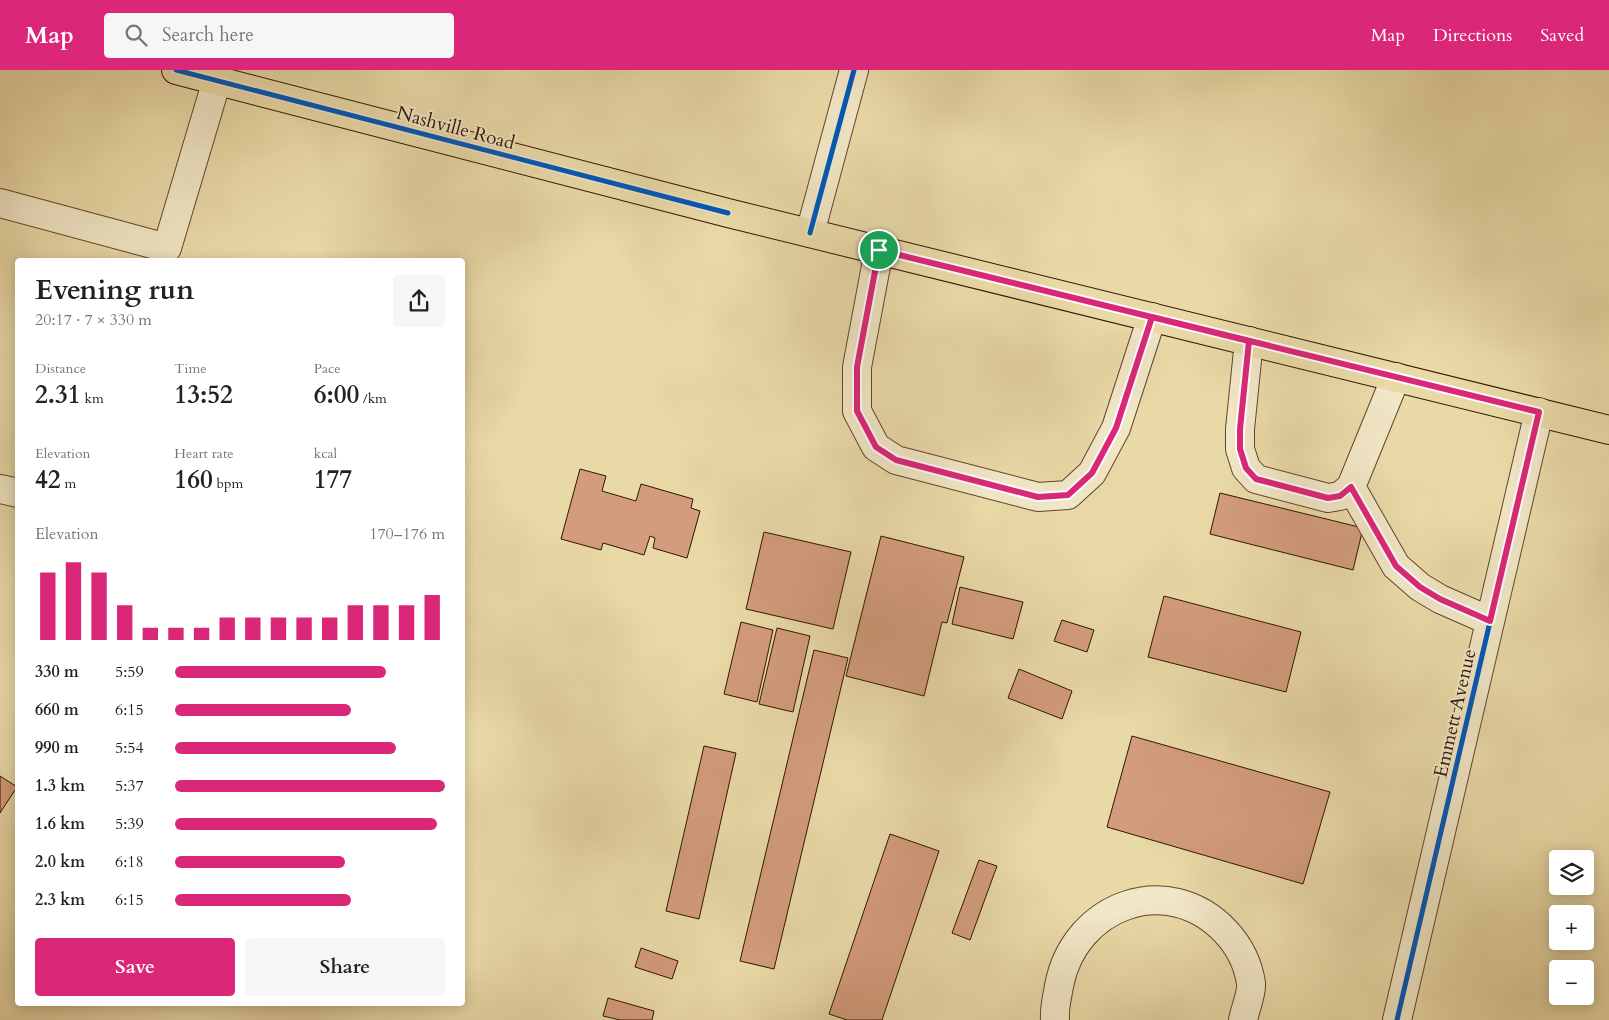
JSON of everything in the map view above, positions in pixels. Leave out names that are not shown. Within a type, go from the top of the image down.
[{"type":"main road","name":"Nashville Road","points":[[176,70],[728,213],[1609,430]]},
{"type":"street","points":[[810,233],[854,70]]},
{"type":"street","points":[[0,203],[165,254],[217,80]]},
{"type":"street","points":[[879,250],[857,367],[857,411],[876,447],[896,460],[1038,497],[1068,495],[1092,473],[1116,428],[1152,317]]},
{"type":"street","points":[[1249,341],[1240,429],[1240,449],[1246,468],[1256,479],[1328,498],[1340,496],[1351,487],[1396,377]]},
{"type":"street","name":"Emmett Avenue","points":[[1397,1020],[1539,412]]},
{"type":"street","points":[[1351,487],[1396,566],[1420,587],[1490,621]]},
{"type":"street","points":[[0,489],[15,492]]},
{"type":"street","points":[[1055,1020],[1054,1011],[1061,973],[1071,950],[1086,930],[1105,914],[1128,904],[1151,900],[1175,902],[1198,910],[1218,923],[1234,941],[1245,962],[1251,985],[1243,1020]]},
{"type":"building","points":[[580,469],[606,476],[602,491],[636,501],[641,484],[693,499],[691,508],[700,511],[687,558],[653,548],[655,538],[650,536],[644,555],[603,543],[601,550],[561,539]]},
{"type":"building","points":[[1220,493],[1363,528],[1353,570],[1210,534]]},
{"type":"building","points":[[764,532],[851,552],[833,629],[746,609]]},
{"type":"building","points":[[881,536],[964,557],[947,623],[942,622],[924,696],[846,676]]},
{"type":"building","points":[[960,587],[1023,602],[1013,639],[952,624]]},
{"type":"building","points":[[1164,596],[1301,632],[1286,692],[1148,657]]},
{"type":"building","points":[[1062,620],[1094,630],[1087,652],[1054,641]]},
{"type":"building","points":[[741,622],[773,630],[757,702],[724,694]]},
{"type":"building","points":[[777,628],[810,636],[793,712],[759,704]]},
{"type":"building","points":[[814,650],[848,658],[774,969],[740,961]]},
{"type":"building","points":[[1019,669],[1072,691],[1062,719],[1008,698]]},
{"type":"building","points":[[1132,736],[1330,792],[1303,884],[1107,827]]},
{"type":"building","points":[[704,746],[736,753],[699,919],[666,911]]},
{"type":"building","points":[[0,776],[15,786],[15,790],[0,813]]},
{"type":"building","points":[[890,834],[939,851],[882,1020],[847,1020],[829,1014]]},
{"type":"building","points":[[979,860],[997,866],[970,940],[952,933]]},
{"type":"building","points":[[641,948],[678,961],[672,979],[635,967]]},
{"type":"building","points":[[608,998],[654,1011],[652,1020],[620,1020],[603,1016]]},
{"type":"cycle path","points":[[176,70],[728,213]]},
{"type":"cycle path","points":[[810,233],[854,70]]},
{"type":"cycle path","points":[[1397,1020],[1539,412]]},
{"type":"route","points":[[879,250],[857,367],[857,411],[876,447],[896,460],[1038,497],[1068,495],[1092,473],[1116,428],[1152,317],[1539,412],[1490,621],[1440,599],[1420,587],[1396,566],[1351,487],[1340,496],[1328,498],[1256,479],[1246,468],[1240,449],[1240,429],[1249,341],[1152,317],[879,250]]}]
